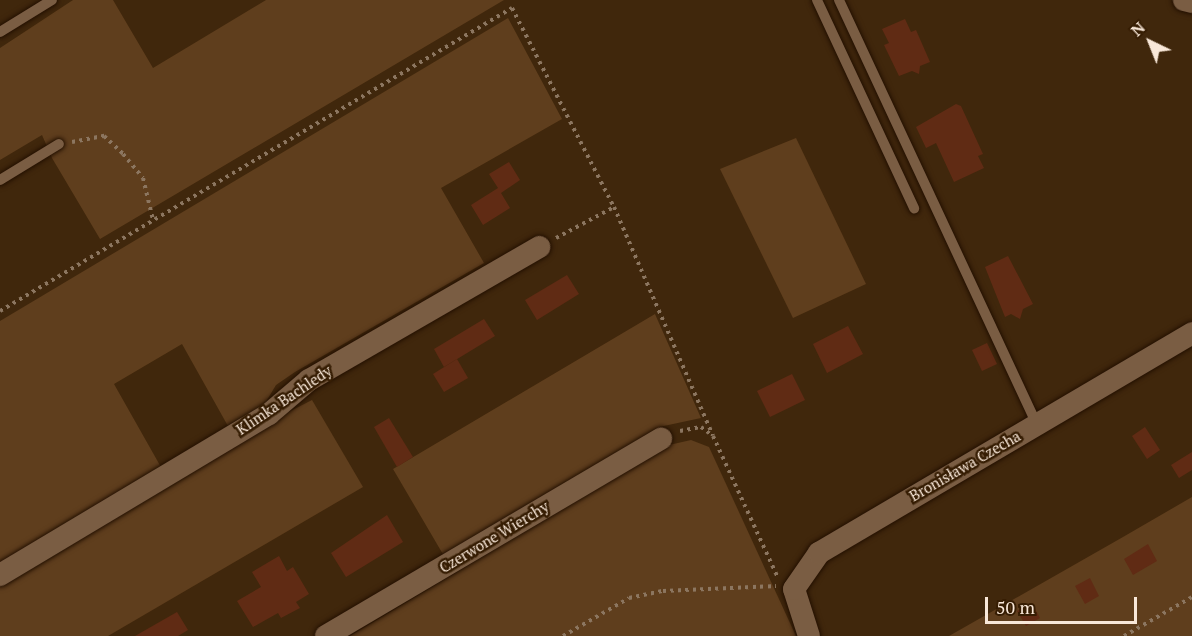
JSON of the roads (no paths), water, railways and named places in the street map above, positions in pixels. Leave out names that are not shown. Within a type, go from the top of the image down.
[{"type":"street","points":[[1184,0],[1192,2]]},
{"type":"street","name":"Klimka Bachledy","points":[[0,574],[268,414],[309,380],[539,247]]},
{"type":"street","name":"Bronisława Czecha","points":[[809,636],[794,589],[819,553],[1192,333]]},
{"type":"street","name":"Czerwone Wierchy","points":[[326,636],[661,439]]},
{"type":"lane","points":[[0,32],[52,0]]},
{"type":"lane","points":[[817,0],[914,208]]},
{"type":"lane","points":[[839,0],[1036,425]]},
{"type":"lane","points":[[0,180],[59,144]]}]
